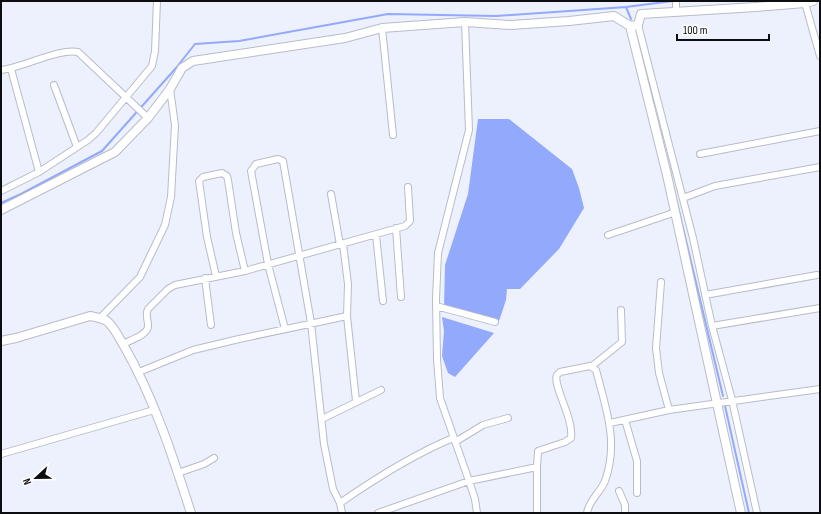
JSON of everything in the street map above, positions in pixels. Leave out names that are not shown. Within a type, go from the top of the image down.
[{"type":"street","points":[[1,191],[39,172],[77,148],[96,133],[152,66],[155,51],[157,1]]},
{"type":"street","points":[[676,1],[676,12]]},
{"type":"street","points":[[741,513],[718,402],[634,26],[641,14],[809,2],[820,56]]},
{"type":"street","points":[[1,210],[115,152],[145,115],[170,89],[182,68],[193,61],[345,38],[382,28],[465,22],[511,25],[569,22],[614,16],[634,26],[683,198],[712,326],[732,400],[757,513]]},
{"type":"street","points":[[465,22],[469,130],[438,254],[436,306],[440,398],[475,499],[477,513]]},
{"type":"street","points":[[382,28],[393,135]]},
{"type":"street","points":[[1,70],[11,69],[49,57],[75,52],[82,54],[145,115]]},
{"type":"street","points":[[11,69],[39,172]]},
{"type":"street","points":[[54,85],[77,148]]},
{"type":"street","points":[[100,318],[140,277],[165,225],[171,197],[175,125],[170,89]]},
{"type":"street","points":[[700,154],[820,130]]},
{"type":"street","points":[[286,329],[268,264],[251,171],[256,164],[278,160],[283,161],[301,254],[311,323],[324,444],[333,488],[340,503],[342,513]]},
{"type":"street","points":[[683,198],[715,186],[820,167]]},
{"type":"street","points":[[216,276],[207,237],[199,181],[203,177],[222,173],[227,176],[228,180],[236,233],[245,271]]},
{"type":"street","points":[[123,344],[146,332],[148,327],[146,313],[148,309],[168,289],[175,285],[245,271],[301,254],[341,245],[405,226],[410,221],[408,187]]},
{"type":"street","points":[[332,194],[348,290],[347,316],[356,401]]},
{"type":"street","points":[[608,235],[676,212]]},
{"type":"street","points":[[396,228],[401,298]]},
{"type":"street","points":[[376,235],[382,301]]},
{"type":"street","points":[[705,295],[816,275]]},
{"type":"street","points":[[204,278],[211,325]]},
{"type":"street","points":[[661,282],[656,348],[659,373],[669,410]]},
{"type":"street","points":[[436,306],[495,322]]},
{"type":"street","points":[[712,326],[820,308]]},
{"type":"street","points":[[537,513],[538,452],[565,442],[571,438],[571,420],[556,382],[557,375],[560,372],[592,366],[622,342],[621,310]]},
{"type":"street","points":[[1,341],[90,316],[100,318],[114,329],[139,372],[178,473],[191,513]]},
{"type":"street","points":[[139,372],[193,350],[347,316]]},
{"type":"street","points":[[587,513],[590,503],[602,487],[612,459],[610,424],[596,370],[592,366]]},
{"type":"street","points":[[610,424],[669,410],[732,400],[820,389]]},
{"type":"street","points":[[322,419],[381,390]]},
{"type":"street","points":[[1,454],[154,410]]},
{"type":"street","points":[[340,503],[395,466],[424,450],[454,440],[483,425],[508,418]]},
{"type":"street","points":[[625,420],[637,462],[637,493]]},
{"type":"street","points":[[178,473],[204,464],[214,458]]},
{"type":"street","points":[[378,513],[469,481],[537,467]]},
{"type":"street","points":[[619,491],[625,505],[625,513]]},
{"type":"water","points":[[478,119],[509,119],[572,169],[584,208],[559,249],[520,289],[507,289],[506,300],[498,324],[444,307],[445,265],[468,194]]},
{"type":"water","points":[[442,317],[494,333],[455,377],[448,373],[442,356],[444,331]]},
{"type":"waterway","points":[[1,203],[102,151],[176,68],[195,44],[239,41],[388,14],[496,16],[626,7],[673,1]]},
{"type":"waterway","points":[[626,7],[631,19]]},
{"type":"waterway","points":[[673,186],[723,396]]},
{"type":"waterway","points":[[725,406],[749,513]]}]
